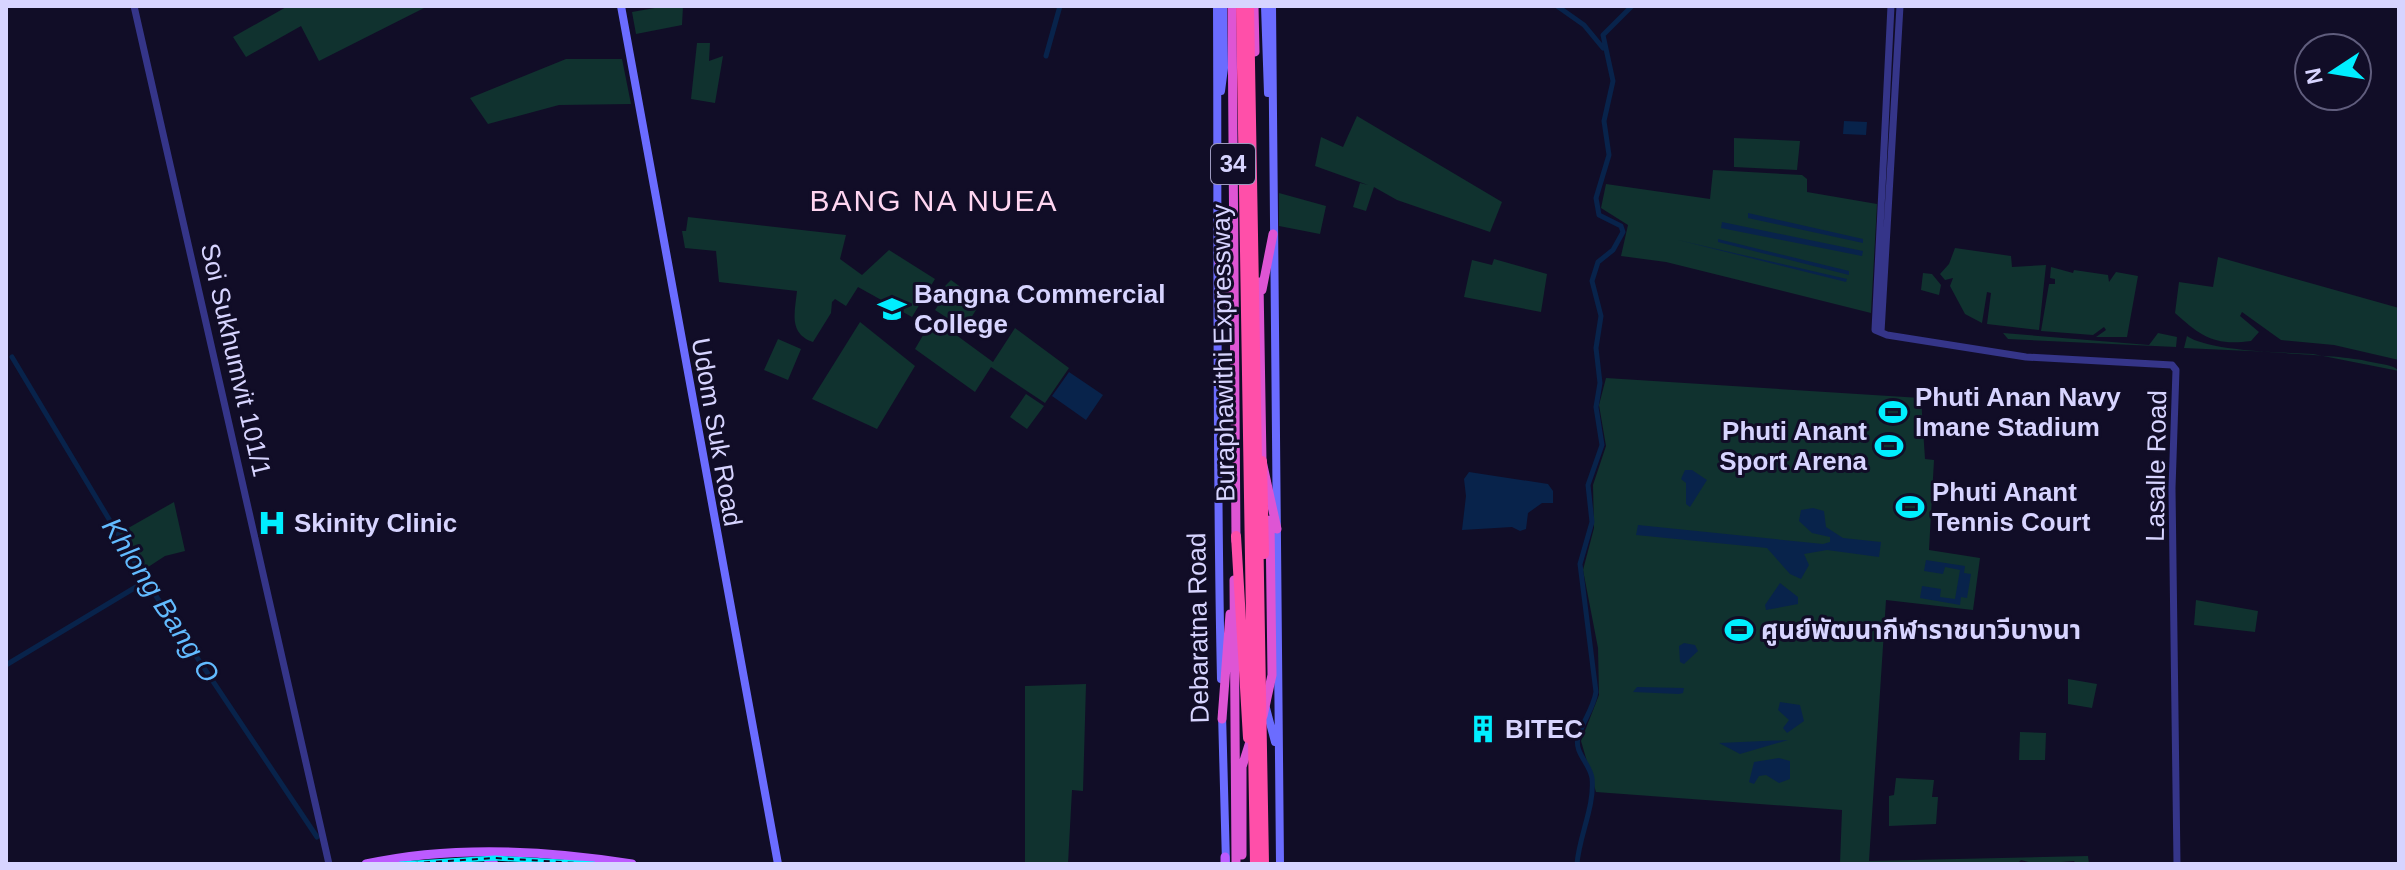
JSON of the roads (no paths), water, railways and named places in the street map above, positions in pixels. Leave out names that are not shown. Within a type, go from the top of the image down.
[{"type":"highway","name":"Debaratna Road","points":[[1232,6],[1234,584]]},
{"type":"highway","name":"Buraphawithi Expressway","points":[[1241,6],[1254,604]]},
{"type":"highway","name":"Buraphawithi Expressway","points":[[1252,6],[1254,604]]},
{"type":"highway","name":"34","points":[[1252,6],[1262,461]]},
{"type":"highway","points":[[1259,306],[1273,234]]},
{"type":"highway","points":[[1219,262],[1235,323]]},
{"type":"highway","points":[[1262,461],[1268,841],[1265,864]]},
{"type":"highway","points":[[1262,461],[1277,529]]},
{"type":"highway","points":[[1239,864],[1242,767],[1247,743],[1265,712],[1272,675],[1270,500]]},
{"type":"highway","points":[[1236,536],[1252,864]]},
{"type":"highway","points":[[1222,719],[1234,584]]},
{"type":"highway","points":[[1234,584],[1238,693],[1234,771],[1239,864]]},
{"type":"highway","points":[[1252,864],[1254,604]]},
{"type":"highway","points":[[1254,604],[1265,864]]},
{"type":"main road","name":"Udom Suk Road","points":[[621,6],[778,864]]},
{"type":"main road","name":"Debaratna Road","points":[[1217,6],[1219,262],[1216,394],[1225,862]]},
{"type":"main road","points":[[1218,103],[1224,58],[1223,6]]},
{"type":"main road","points":[[1265,6],[1265,53],[1272,124]]},
{"type":"main road","name":"34","points":[[1272,6],[1280,864]]},
{"type":"main road","points":[[1266,708],[1278,758]]},
{"type":"main road","points":[[366,864],[414,856],[497,851],[632,864]]},
{"type":"street","name":"Soi Sukhumvit 101/1","points":[[134,6],[329,864]]},
{"type":"street","points":[[1888,142],[1891,6]]},
{"type":"street","points":[[1881,332],[1880,287],[1888,142],[1900,6]]},
{"type":"street","points":[[1880,287],[1874,326],[1881,332]]},
{"type":"street","name":"Lasalle Road","points":[[1881,332],[2026,357],[2176,368],[2172,488],[2177,864]]},
{"type":"water","points":[[1844,121],[1867,122],[1866,135],[1843,134]]},
{"type":"water","points":[[1748,213],[1863,239],[1863,243],[1748,218]]},
{"type":"water","points":[[1722,222],[1863,251],[1862,256],[1721,228]]},
{"type":"water","points":[[1718,239],[1849,271],[1849,275],[1718,242]]},
{"type":"water","points":[[1678,240],[1847,279],[1846,282]]},
{"type":"water","points":[[1069,372],[1103,395],[1086,420],[1052,396]]},
{"type":"water","points":[[1685,470],[1692,470],[1707,480],[1690,507],[1686,504],[1686,483],[1681,479]]},
{"type":"water","points":[[1469,472],[1548,484],[1553,491],[1553,503],[1542,503],[1528,513],[1526,529],[1520,531],[1512,527],[1462,530],[1466,496],[1464,479]]},
{"type":"water","points":[[1813,508],[1824,511],[1826,527],[1843,538],[1881,542],[1879,557],[1827,550],[1804,554],[1809,565],[1801,579],[1790,574],[1767,548],[1636,535],[1638,525],[1823,544],[1830,542],[1830,537],[1812,533],[1799,521],[1801,510]]},
{"type":"water","points":[[1926,560],[1965,566],[1964,573],[1971,574],[1967,598],[1961,597],[1960,605],[1920,598],[1922,586],[1941,589],[1940,597],[1955,599],[1960,570],[1945,567],[1943,574],[1924,571]]},
{"type":"water","points":[[1780,583],[1798,597],[1798,604],[1766,610],[1765,605]]},
{"type":"water","points":[[1684,643],[1695,645],[1698,651],[1684,664],[1680,662],[1679,646]]},
{"type":"water","points":[[1637,687],[1684,688],[1683,693],[1679,694],[1633,692]]},
{"type":"water","points":[[1780,702],[1800,705],[1804,721],[1787,733],[1783,728],[1789,720],[1778,710]]},
{"type":"water","points":[[1788,740],[1740,754],[1719,743]]},
{"type":"water","points":[[1779,758],[1790,761],[1790,779],[1779,783],[1766,775],[1759,776],[1754,784],[1749,782],[1754,762]]},
{"type":"waterway","points":[[1046,56],[1060,6]]},
{"type":"waterway","points":[[1557,6],[1584,25],[1603,48]]},
{"type":"waterway","points":[[1577,864],[1592,789],[1591,773],[1577,743],[1596,692],[1580,564],[1592,522],[1588,485],[1602,445],[1596,407],[1600,383],[1596,348],[1601,316],[1592,281],[1598,262],[1613,250],[1623,232],[1621,226],[1599,215],[1596,198],[1609,155],[1604,121],[1613,81],[1603,35],[1632,6]]},
{"type":"waterway","name":"Khlong Bang O","points":[[12,357],[146,581],[317,837]]},
{"type":"waterway","points":[[6,665],[146,581]]},
{"type":"railway","points":[[400,864],[495,858],[594,864]]},
{"type":"place","name":"Bangna Commercial College","points":[[892,309]]},
{"type":"place","name":"Phuti Anan Navy Imane Stadium","points":[[1893,412]]},
{"type":"place","name":"Phuti Anant Sport Arena","points":[[1889,446]]},
{"type":"place","name":"Phuti Anant Tennis Court","points":[[1910,507]]},
{"type":"place","name":"Skinity Clinic","points":[[272,523]]},
{"type":"place","name":"ศูนย์พัฒนากีฬาราชนาวีบางนา","points":[[1739,630]]},
{"type":"place","name":"BITEC","points":[[1483,729]]},
{"type":"district","name":"BANG NA NUEA","points":[[934,201]]}]
